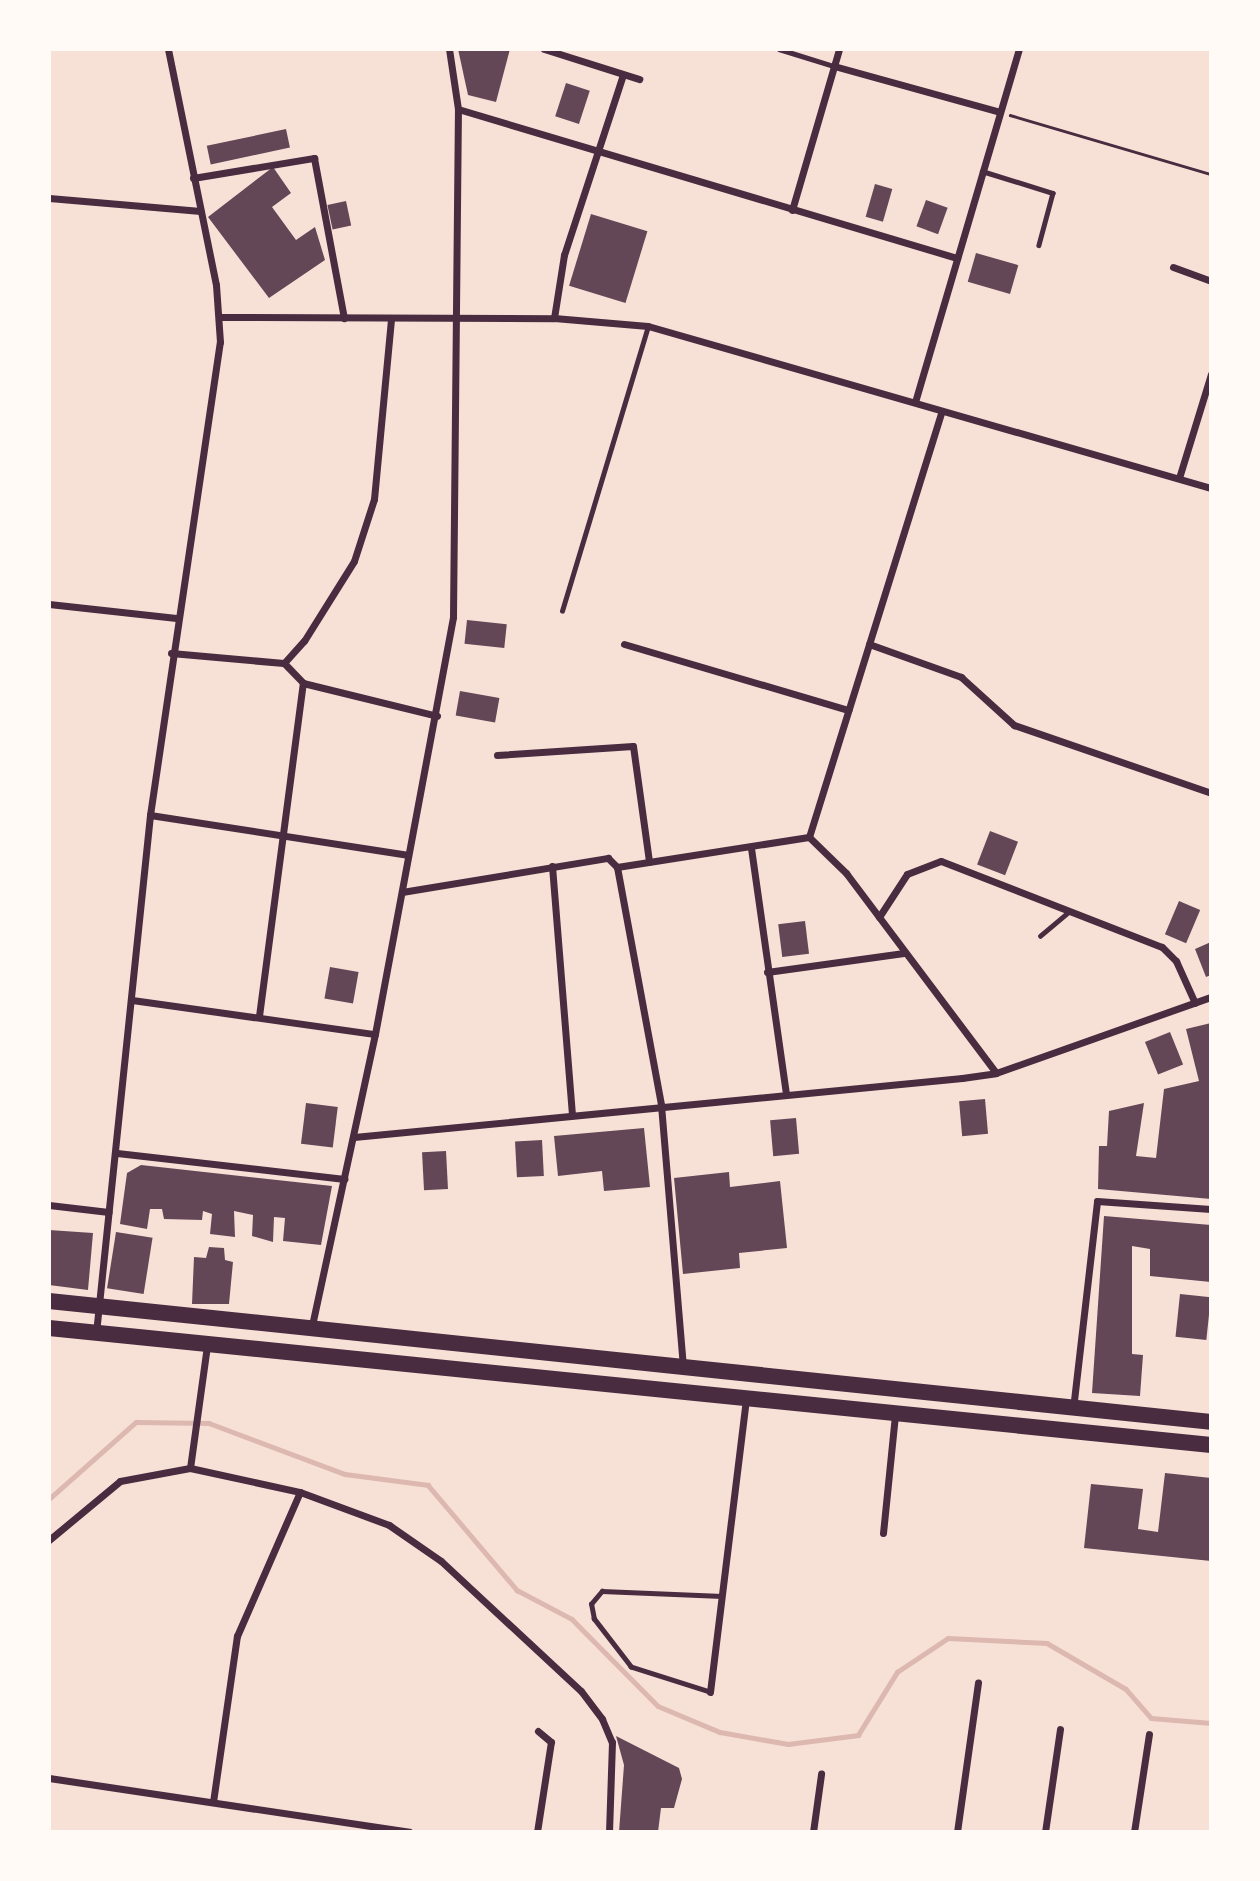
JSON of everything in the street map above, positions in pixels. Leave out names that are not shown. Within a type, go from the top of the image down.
[{"type":"main road","points":[[49,1301],[311,1331],[683,1366],[1211,1422]]},
{"type":"main road","points":[[49,1328],[1211,1445]]},
{"type":"street","points":[[96,1334],[117,1153],[150,815],[221,317],[168,49]]},
{"type":"street","points":[[311,1331],[375,1034],[407,855],[436,716],[456,559],[458,109],[449,49]]},
{"type":"street","points":[[544,49],[639,79]]},
{"type":"street","points":[[792,210],[839,49]]},
{"type":"street","points":[[915,402],[1019,49]]},
{"type":"street","points":[[834,66],[1000,112]]},
{"type":"street","points":[[554,318],[564,255],[623,75]]},
{"type":"street","points":[[458,109],[957,258]]},
{"type":"street","points":[[193,178],[314,159],[344,318]]},
{"type":"street","points":[[49,198],[200,211]]},
{"type":"street","points":[[1173,267],[1211,281]]},
{"type":"street","points":[[221,317],[554,318],[648,326],[1211,488]]},
{"type":"street","points":[[284,663],[340,587],[362,540],[381,469],[391,319]]},
{"type":"street","points":[[1179,478],[1211,374]]},
{"type":"street","points":[[809,837],[942,411]]},
{"type":"street","points":[[49,604],[176,618]]},
{"type":"street","points":[[624,644],[848,710]]},
{"type":"street","points":[[869,644],[961,677],[1014,724],[1211,793]]},
{"type":"street","points":[[171,653],[284,663],[303,683],[436,716]]},
{"type":"street","points":[[259,1017],[303,683]]},
{"type":"street","points":[[497,755],[633,746],[649,862]]},
{"type":"street","points":[[150,815],[407,855]]},
{"type":"street","points":[[617,867],[809,837]]},
{"type":"street","points":[[809,837],[879,917],[996,1073]]},
{"type":"street","points":[[751,848],[786,1094]]},
{"type":"street","points":[[402,892],[608,858],[617,867],[661,1105],[683,1366]]},
{"type":"street","points":[[879,917],[907,874],[941,861],[1170,952],[1195,1003]]},
{"type":"street","points":[[552,866],[572,1115]]},
{"type":"street","points":[[767,972],[904,953]]},
{"type":"street","points":[[354,1137],[996,1073],[1211,997]]},
{"type":"street","points":[[132,1000],[375,1034]]},
{"type":"street","points":[[117,1153],[345,1179]]},
{"type":"street","points":[[1073,1409],[1097,1201],[1211,1209]]},
{"type":"street","points":[[49,1205],[109,1213]]},
{"type":"street","points":[[190,1468],[207,1344]]},
{"type":"street","points":[[710,1692],[746,1397]]},
{"type":"street","points":[[883,1533],[895,1413]]},
{"type":"street","points":[[49,1540],[120,1481],[190,1468],[300,1492],[412,1538],[581,1690],[612,1742],[609,1832]]},
{"type":"street","points":[[214,1802],[237,1636],[300,1492]]},
{"type":"street","points":[[957,1832],[978,1682]]},
{"type":"street","points":[[1045,1832],[1060,1728]]},
{"type":"street","points":[[537,1832],[551,1742],[538,1731]]},
{"type":"street","points":[[1134,1832],[1149,1734]]},
{"type":"street","points":[[813,1832],[821,1774]]},
{"type":"street","points":[[49,1778],[405,1832]]},
{"type":"lane","points":[[779,49],[834,66]]},
{"type":"lane","points":[[982,171],[1053,193],[1039,245]]},
{"type":"lane","points":[[562,611],[648,326]]},
{"type":"lane","points":[[1040,936],[1069,912]]},
{"type":"lane","points":[[710,1692],[631,1667],[594,1619],[591,1604],[602,1591],[722,1596]]},
{"type":"path","points":[[1000,112],[1211,174]]},
{"type":"building","points":[[458,49],[510,49],[496,102],[468,95]]},
{"type":"building","points":[[566,83],[590,91],[579,124],[555,116]]},
{"type":"building","points":[[286,129],[290,148],[211,164],[207,146]]},
{"type":"building","points":[[273,167],[291,193],[272,207],[296,240],[315,227],[325,260],[269,298],[208,217]]},
{"type":"building","points":[[875,184],[892,189],[883,222],[866,217]]},
{"type":"building","points":[[926,200],[948,208],[938,234],[916,226]]},
{"type":"building","points":[[346,201],[351,225],[333,229],[327,205]]},
{"type":"building","points":[[591,214],[647,231],[625,303],[569,286]]},
{"type":"building","points":[[976,253],[1018,265],[1010,294],[968,282]]},
{"type":"building","points":[[467,620],[507,624],[504,648],[464,644]]},
{"type":"building","points":[[460,691],[499,698],[495,723],[456,716]]},
{"type":"building","points":[[990,831],[1018,842],[1005,875],[977,865]]},
{"type":"building","points":[[1179,901],[1200,910],[1186,943],[1165,934]]},
{"type":"building","points":[[805,921],[809,954],[782,957],[778,924]]},
{"type":"building","points":[[1211,942],[1211,975],[1206,977],[1195,949]]},
{"type":"building","points":[[330,967],[359,972],[353,1004],[324,999]]},
{"type":"building","points":[[1211,1023],[1211,1199],[1098,1189],[1099,1146],[1107,1146],[1109,1111],[1144,1103],[1136,1156],[1156,1158],[1164,1089],[1199,1081],[1186,1029]]},
{"type":"building","points":[[1170,1032],[1183,1064],[1158,1075],[1145,1042]]},
{"type":"building","points":[[985,1099],[988,1134],[962,1136],[959,1101]]},
{"type":"building","points":[[306,1103],[338,1107],[333,1148],[301,1144]]},
{"type":"building","points":[[796,1118],[799,1154],[773,1156],[770,1120]]},
{"type":"building","points":[[644,1128],[650,1187],[604,1191],[602,1171],[558,1176],[554,1136]]},
{"type":"building","points":[[542,1140],[544,1176],[517,1177],[515,1141]]},
{"type":"building","points":[[446,1151],[448,1189],[424,1190],[422,1152]]},
{"type":"building","points":[[141,1165],[332,1186],[321,1245],[283,1241],[285,1218],[274,1217],[273,1242],[252,1236],[253,1215],[234,1211],[235,1237],[210,1234],[212,1214],[203,1211],[202,1220],[164,1219],[162,1209],[150,1209],[147,1229],[120,1224],[127,1173]]},
{"type":"building","points":[[729,1172],[730,1187],[780,1181],[787,1248],[739,1253],[740,1268],[683,1274],[674,1178]]},
{"type":"building","points":[[1104,1216],[1211,1225],[1211,1282],[1150,1276],[1150,1249],[1132,1246],[1132,1354],[1143,1355],[1140,1396],[1092,1393]]},
{"type":"building","points":[[49,1230],[93,1233],[88,1290],[49,1285]]},
{"type":"building","points":[[116,1232],[153,1238],[144,1294],[107,1288]]},
{"type":"building","points":[[209,1247],[224,1248],[225,1260],[233,1262],[229,1304],[192,1304],[194,1257],[206,1258]]},
{"type":"building","points":[[1180,1294],[1211,1297],[1206,1340],[1176,1337]]},
{"type":"building","points":[[1165,1473],[1211,1478],[1211,1561],[1084,1548],[1091,1484],[1143,1489],[1138,1529],[1158,1532]]},
{"type":"building","points":[[616,1736],[679,1768],[682,1779],[674,1808],[661,1808],[658,1832],[619,1832],[624,1765]]},
{"type":"waterway","points":[[49,1499],[136,1422],[209,1423],[345,1474],[428,1485],[517,1590],[572,1619],[658,1706],[720,1732],[788,1744],[858,1735],[897,1672],[948,1638],[1047,1643],[1126,1689],[1151,1718],[1211,1723]]}]
